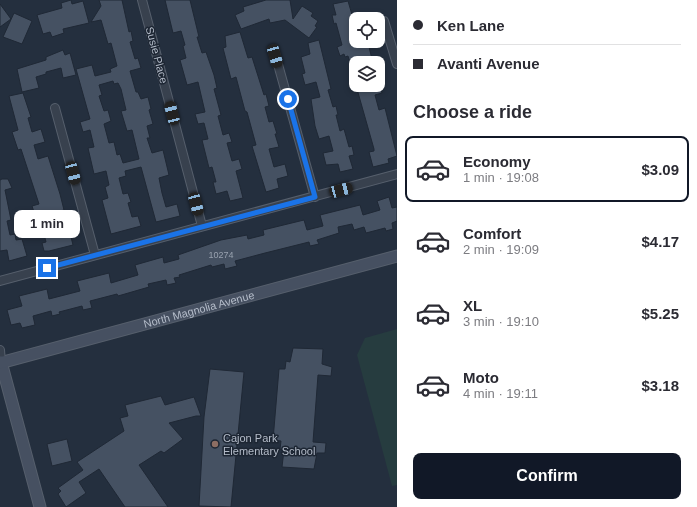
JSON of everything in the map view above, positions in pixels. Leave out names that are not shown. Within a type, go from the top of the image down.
[{"type":"main road","name":"North Magnolia Avenue","points":[[1,362],[397,256]]},
{"type":"main road","points":[[1,362],[40,507]]},
{"type":"street","name":"Susie Place","points":[[142,0],[202,226]]},
{"type":"street","points":[[385,24],[397,64]]},
{"type":"street","points":[[274,50],[315,197]]},
{"type":"street","points":[[55,108],[95,255]]},
{"type":"street","points":[[0,281],[397,174]]},
{"type":"street","points":[[0,350],[1,362]]},
{"type":"green space","points":[[397,329],[397,485],[392,486],[357,355],[365,338]]},
{"type":"building","points":[[71,0],[72,4],[83,1],[89,23],[63,29],[64,33],[52,37],[50,32],[43,34],[37,15],[62,8],[61,3]]},
{"type":"building","points":[[99,0],[122,0],[129,32],[131,31],[133,41],[130,42],[135,59],[138,58],[141,68],[130,71],[136,92],[138,92],[141,99],[148,97],[151,109],[149,110],[153,124],[147,126],[150,138],[147,138],[152,153],[163,150],[169,175],[159,178],[162,193],[166,207],[177,204],[180,216],[156,222],[141,167],[125,171],[126,176],[119,178],[123,194],[128,193],[131,202],[128,203],[132,217],[138,216],[141,226],[111,234],[102,200],[108,198],[105,187],[109,185],[106,171],[94,174],[88,148],[94,147],[90,130],[83,132],[80,122],[90,119],[76,69],[92,65],[95,76],[111,72],[110,69],[117,66],[111,43],[108,44],[101,20],[91,22],[101,6]],"holes":[[[113,81],[114,84],[118,83],[121,89],[126,110],[121,111],[127,131],[132,130],[139,159],[123,163],[120,154],[117,155],[114,142],[109,143],[104,124],[111,121],[108,110],[104,111],[99,96],[102,95],[99,85]]]},
{"type":"building","points":[[165,0],[190,0],[199,37],[197,37],[202,53],[206,52],[214,75],[217,88],[214,89],[221,115],[218,116],[223,135],[229,133],[232,142],[227,143],[232,161],[239,159],[242,169],[236,171],[243,198],[230,201],[227,191],[216,194],[213,182],[216,182],[212,167],[209,168],[202,140],[208,139],[204,123],[198,124],[195,114],[205,112],[198,82],[187,85],[180,60],[186,58],[183,46],[185,45],[181,31],[173,33]]},
{"type":"building","points":[[266,0],[290,0],[293,19],[302,6],[313,13],[311,16],[318,21],[315,26],[317,27],[309,38],[285,20],[270,23],[269,19],[241,29],[235,15],[244,11],[243,7]]},
{"type":"building","points":[[348,1],[351,12],[349,12],[349,48],[369,48],[371,56],[349,56],[349,60],[348,56],[345,57],[344,54],[340,56],[337,47],[342,45],[336,23],[334,24],[332,15],[336,15],[333,4]]},
{"type":"building","points":[[0,4],[11,19],[0,27]]},
{"type":"building","points":[[14,13],[32,21],[22,44],[3,37]]},
{"type":"building","points":[[240,32],[248,58],[252,57],[264,95],[266,94],[269,106],[265,107],[269,122],[273,121],[277,134],[275,134],[279,147],[269,149],[274,167],[285,164],[288,176],[277,179],[279,188],[266,192],[252,146],[256,145],[247,112],[245,111],[236,77],[231,79],[223,48],[226,47],[225,36]]},
{"type":"building","points":[[319,40],[331,89],[328,90],[333,107],[336,106],[338,115],[336,115],[340,131],[344,129],[349,147],[352,146],[354,155],[349,156],[353,169],[340,172],[338,164],[326,165],[323,153],[333,151],[329,136],[319,139],[315,126],[311,99],[320,97],[316,82],[305,85],[302,74],[305,73],[301,57],[310,54],[308,43]]},
{"type":"building","points":[[63,50],[65,55],[70,53],[76,75],[63,78],[61,68],[46,72],[46,74],[36,77],[39,88],[22,92],[17,69],[46,60],[46,57]]},
{"type":"building","points":[[358,92],[382,92],[375,95],[379,110],[385,108],[397,156],[388,159],[389,163],[373,167],[369,152],[374,151]]},
{"type":"building","points":[[23,93],[31,117],[28,118],[32,132],[41,129],[45,142],[34,145],[38,159],[48,156],[60,194],[64,210],[56,212],[62,235],[70,233],[73,245],[49,251],[44,251],[42,243],[46,242],[42,226],[32,229],[29,220],[36,218],[32,206],[39,204],[21,149],[18,150],[12,132],[18,130],[9,96]]},
{"type":"building","points":[[8,179],[12,188],[5,190],[11,220],[7,221],[10,235],[15,234],[16,240],[22,239],[27,256],[9,261],[7,250],[0,251],[0,180]]},
{"type":"building","points":[[389,197],[392,208],[397,207],[397,221],[392,223],[393,229],[386,231],[385,228],[366,233],[364,227],[354,230],[352,224],[338,227],[339,233],[317,240],[319,244],[310,246],[309,242],[265,253],[235,261],[237,266],[225,269],[224,264],[212,267],[211,265],[179,275],[180,277],[174,278],[176,283],[167,285],[166,280],[148,284],[149,287],[118,296],[117,294],[90,301],[92,308],[83,310],[82,306],[59,312],[60,314],[52,316],[51,311],[33,316],[35,325],[22,328],[20,323],[11,325],[7,310],[22,306],[19,296],[47,289],[49,299],[80,291],[77,281],[109,273],[111,283],[138,275],[135,265],[163,257],[164,263],[179,259],[178,255],[221,240],[247,235],[248,239],[264,235],[263,230],[304,220],[307,230],[323,226],[320,215],[360,205],[363,215],[380,210],[377,201]]},
{"type":"building","points":[[293,348],[323,349],[322,364],[332,367],[331,376],[318,375],[313,442],[326,443],[325,453],[317,453],[314,469],[282,467],[284,450],[280,449],[281,441],[273,440],[279,369],[285,369],[286,361],[290,362]]},
{"type":"building","points":[[210,369],[244,372],[231,507],[199,506],[204,417]]},
{"type":"building","points":[[161,396],[165,405],[194,397],[201,416],[169,423],[183,439],[164,453],[161,451],[139,465],[168,507],[125,507],[99,469],[79,482],[86,493],[66,507],[58,494],[61,491],[58,488],[83,470],[77,462],[124,431],[120,418],[128,416],[125,405]]},
{"type":"building","points":[[67,439],[72,461],[52,466],[47,444]]},
{"type":"place","name":"Cajon Park Elementary School","points":[[215,444]]},
{"type":"route","points":[[47,268],[315,197],[288,99]]}]
